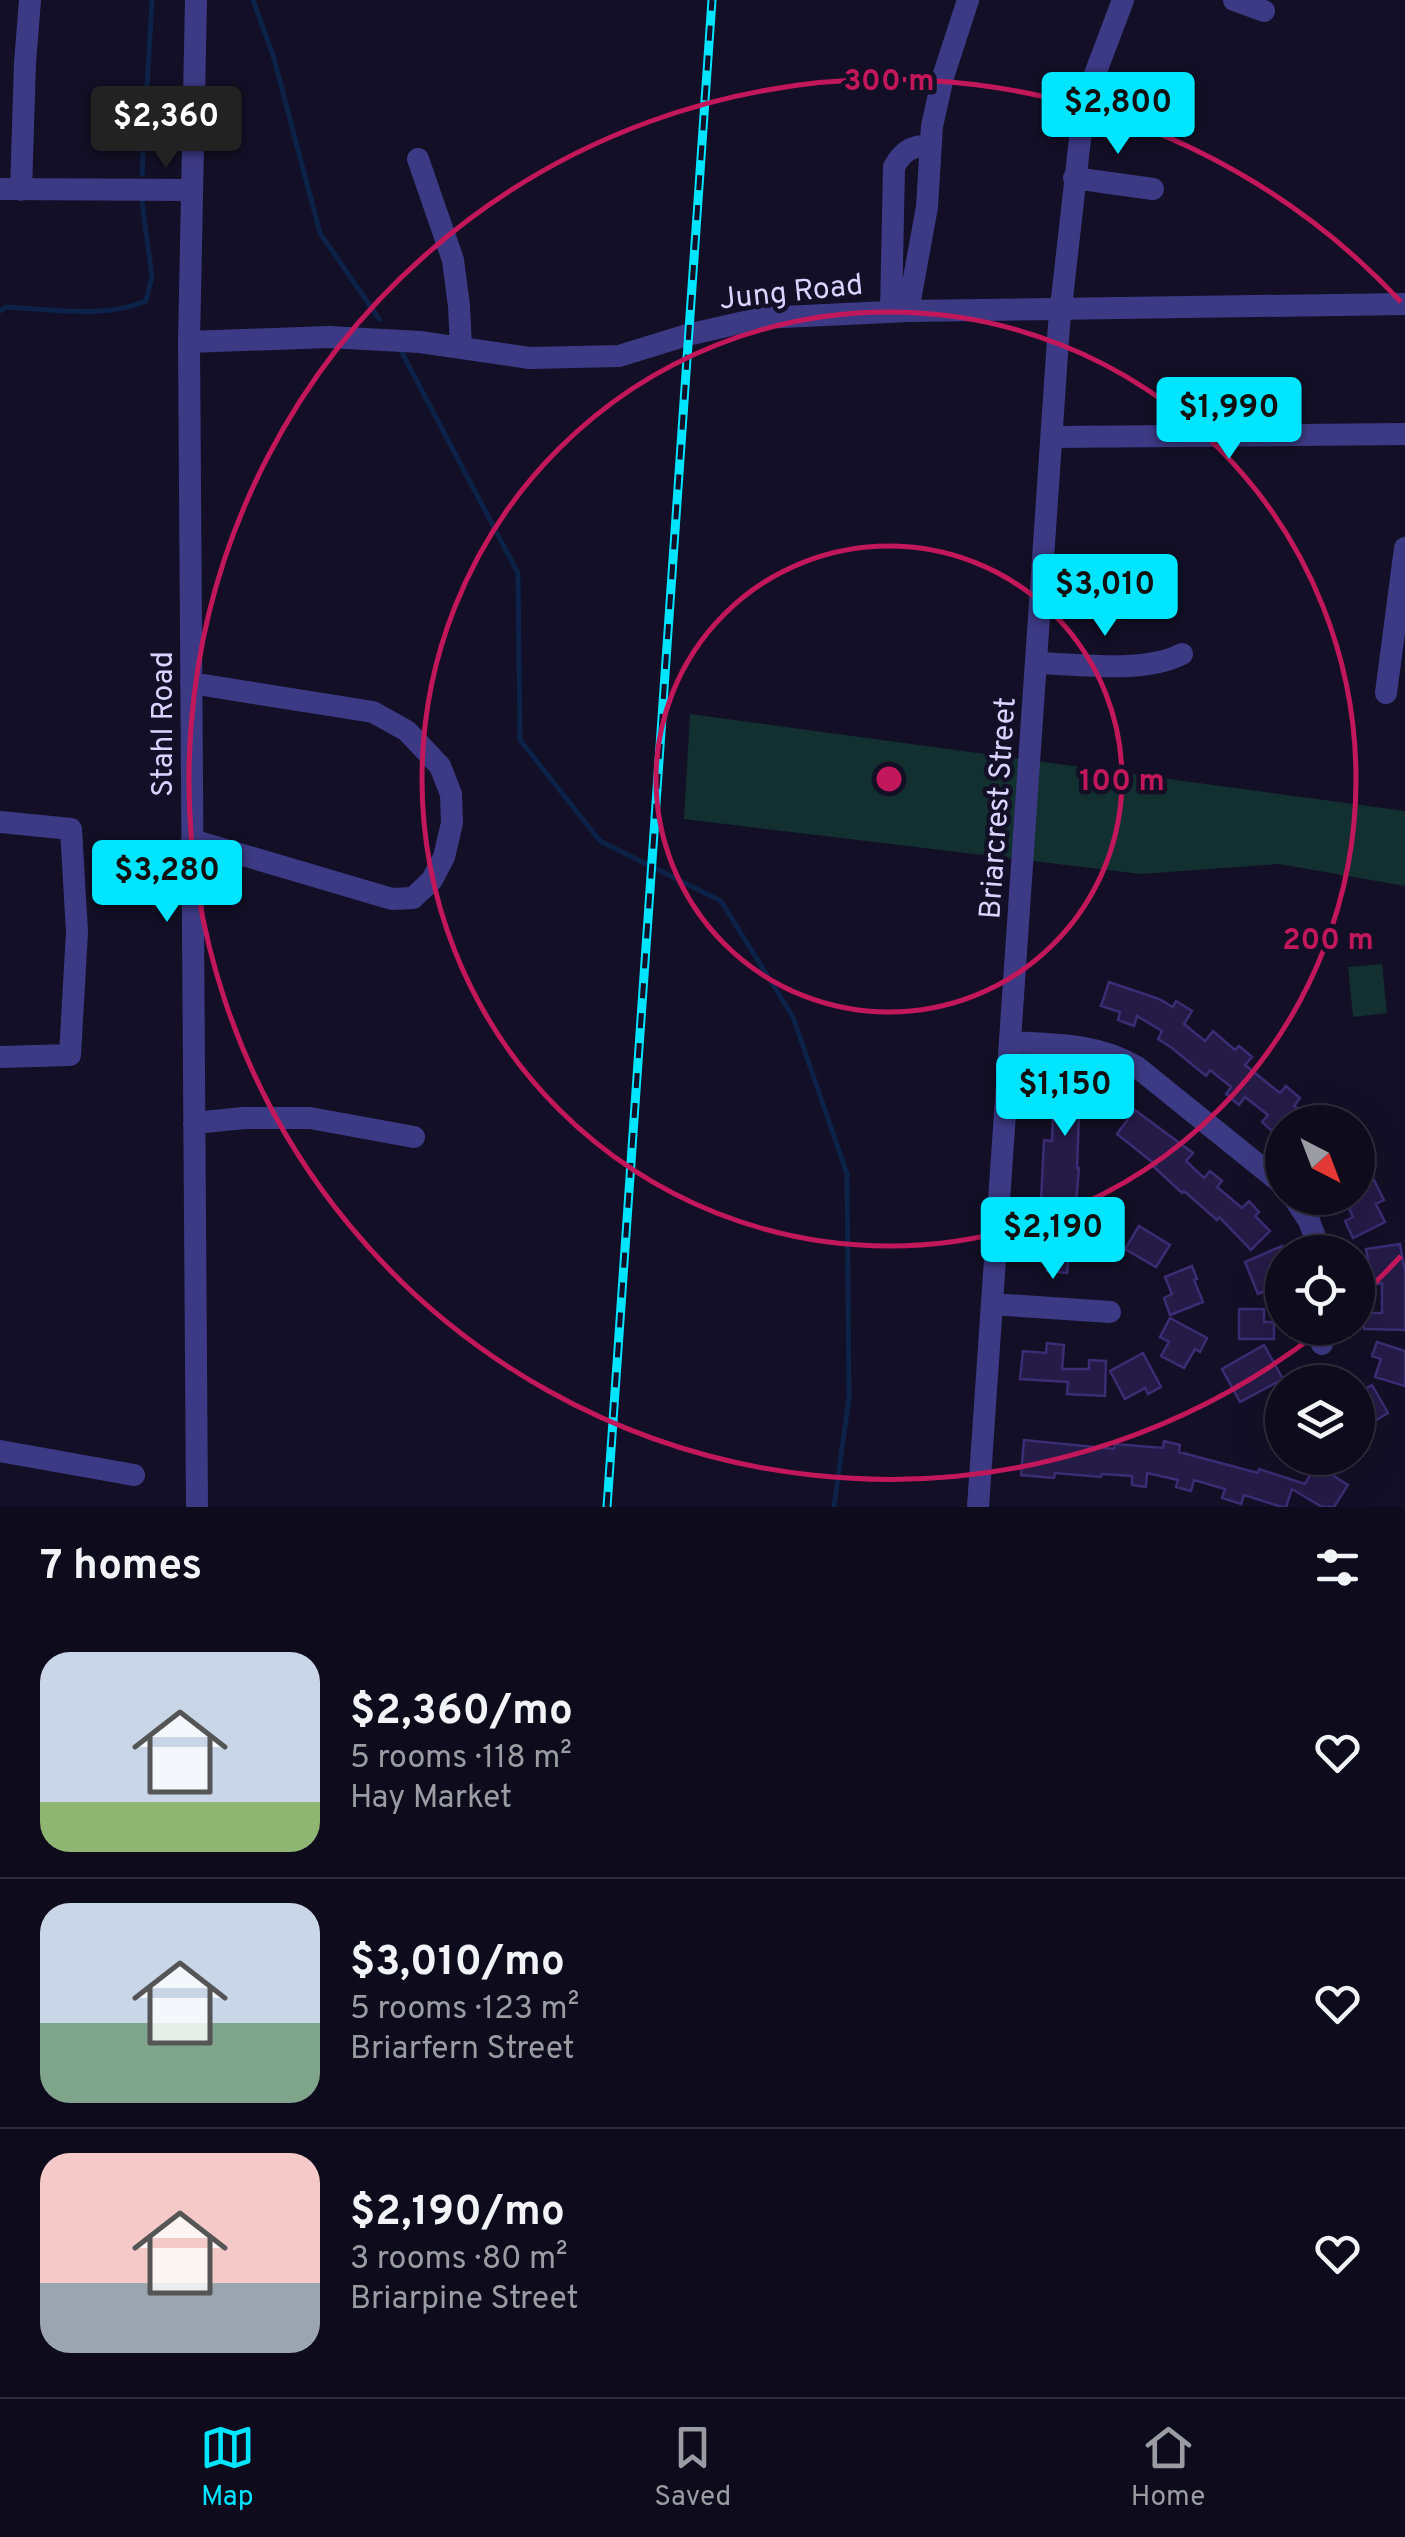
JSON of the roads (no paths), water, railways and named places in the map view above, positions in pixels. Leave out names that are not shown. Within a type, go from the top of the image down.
[{"type":"street","points":[[30,0],[10,190],[192,190]]},
{"type":"street","name":"Stahl Road","points":[[196,0],[189,342],[197,1507]]},
{"type":"street","points":[[899,311],[927,207],[932,126],[968,0]]},
{"type":"street","name":"Briarcrest Street","points":[[978,1507],[1061,308],[1081,130],[1090,90],[1123,0]]},
{"type":"street","points":[[1234,0],[1264,11]]},
{"type":"street","points":[[899,311],[894,167],[901,153],[916,146],[931,146]]},
{"type":"street","points":[[418,159],[453,260],[460,306],[460,347]]},
{"type":"street","points":[[1074,178],[1153,189]]},
{"type":"street","name":"Jung Road","points":[[189,342],[329,336],[406,340],[530,358],[618,356],[762,318],[899,311],[1405,304]]},
{"type":"street","points":[[1052,437],[1405,434]]},
{"type":"street","points":[[1386,693],[1405,548]]},
{"type":"street","points":[[1037,663],[1144,666],[1182,654]]},
{"type":"street","points":[[191,684],[372,712],[406,731],[440,766],[451,794],[452,823],[444,858],[432,880],[414,898],[392,900],[192,840]]},
{"type":"street","points":[[0,822],[71,829],[77,932],[70,1055],[0,1058]]},
{"type":"street","points":[[1010,1042],[1067,1045],[1124,1060],[1265,1170]]},
{"type":"street","points":[[194,1122],[310,1118],[414,1137]]},
{"type":"street","points":[[992,1304],[1110,1312]]},
{"type":"street","points":[[0,1451],[134,1474]]},
{"type":"waterway","points":[[142,174],[152,0]]},
{"type":"waterway","points":[[253,0],[273,55],[320,233],[379,319]]},
{"type":"waterway","points":[[0,311],[6,307],[113,310],[146,301],[152,276],[142,202]]},
{"type":"waterway","points":[[400,349],[518,573],[520,740],[600,841],[721,901],[793,1017],[847,1174],[849,1398],[834,1507]]},
{"type":"railway","points":[[607,1507],[712,0]]}]
